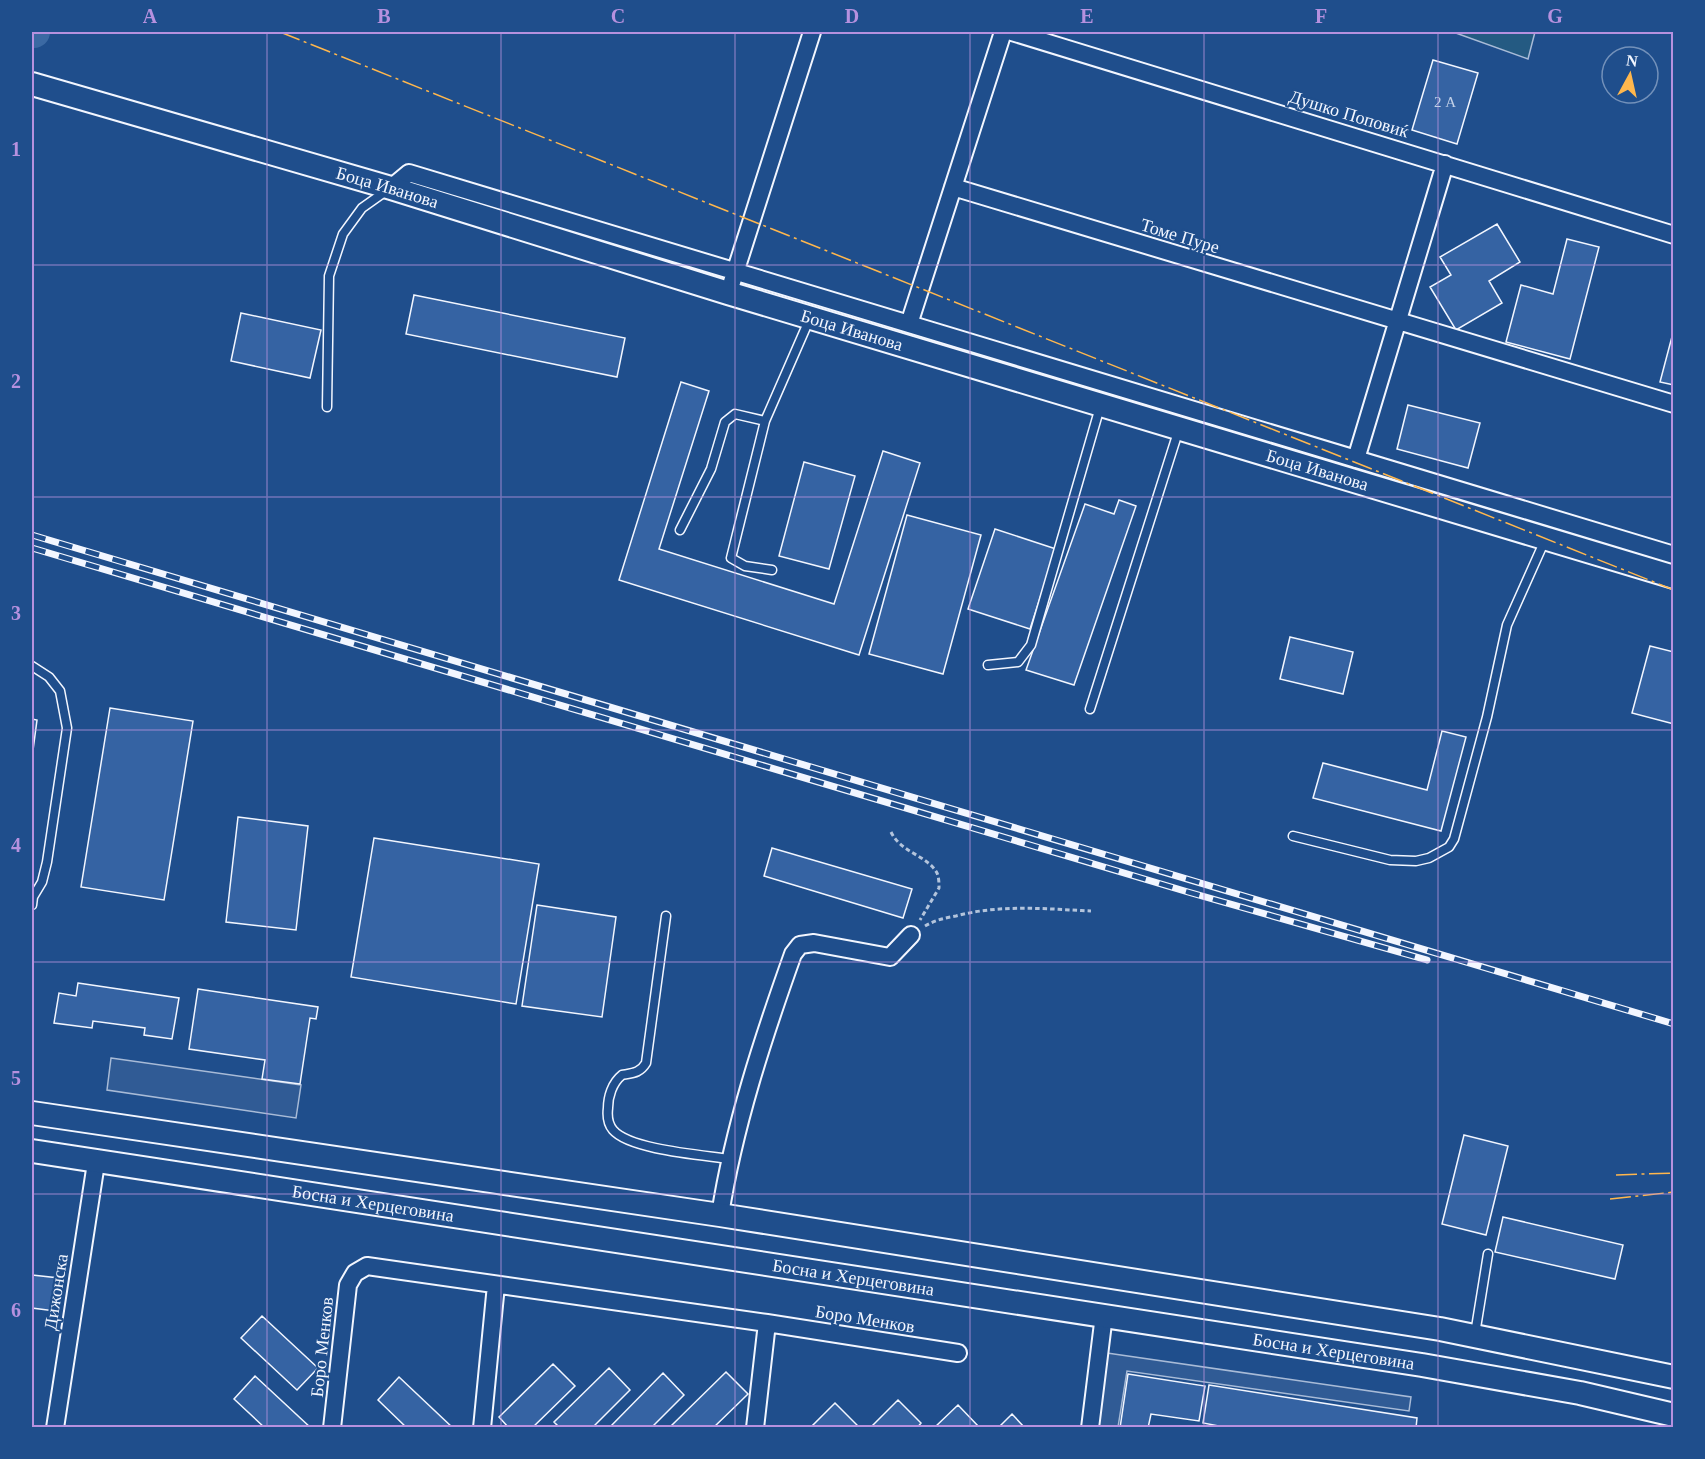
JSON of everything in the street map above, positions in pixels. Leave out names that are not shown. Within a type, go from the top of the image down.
[{"type":"street","points":[[728,293],[812,32]]},
{"type":"street","points":[[909,324],[1003,32]]},
{"type":"street","name":"Душко Поповиќ","points":[[1012,32],[1674,235]]},
{"type":"street","name":"Боца Иванова","points":[[32,84],[391,188],[810,318],[1179,428],[1210,426],[1546,539],[1674,577]]},
{"type":"street","points":[[1356,459],[1446,164]]},
{"type":"street","points":[[391,188],[409,173],[909,324],[1210,426],[1356,459],[1674,555]]},
{"type":"street","name":"Томе Пуре","points":[[953,187],[1674,404]]},
{"type":"street","points":[[720,1215],[730,1159],[756,1067],[793,954],[800,945],[813,943],[890,957],[911,935]]},
{"type":"street","points":[[32,1113],[720,1215],[1475,1335],[1674,1377]]},
{"type":"street","name":"Босна и Херцеговина","points":[[32,1151],[1422,1365],[1580,1393],[1674,1415]]},
{"type":"street","name":"Дижонска","points":[[55,1428],[96,1162]]},
{"type":"street","name":"Боро Менков","points":[[332,1428],[348,1285],[355,1273],[367,1266],[767,1323],[958,1353]]},
{"type":"street","points":[[482,1428],[496,1285]]},
{"type":"street","points":[[1090,1428],[1104,1315]]},
{"type":"street","points":[[755,1428],[767,1323]]},
{"type":"lane","points":[[327,407],[329,276],[343,234],[362,207],[391,188]]},
{"type":"lane","points":[[772,570],[745,566],[731,558],[765,421],[810,318]]},
{"type":"lane","points":[[988,665],[1018,662],[1031,645],[1101,405]]},
{"type":"lane","points":[[680,530],[711,469],[725,422],[735,414],[765,421]]},
{"type":"lane","points":[[1090,709],[1179,428]]},
{"type":"lane","points":[[1293,836],[1403,862],[1430,858],[1449,847],[1456,833],[1472,775],[1507,625],[1546,539]]},
{"type":"lane","points":[[32,666],[50,677],[60,691],[68,728],[47,862],[42,882],[33,897],[32,905]]},
{"type":"lane","points":[[666,916],[646,1063],[642,1070],[636,1073],[622,1075],[613,1086],[608,1104],[608,1120],[614,1131],[643,1146],[730,1159]]},
{"type":"lane","points":[[1475,1335],[1488,1254]]},
{"type":"path","points":[[891,832],[896,843],[920,858],[937,874],[939,888],[911,935]]},
{"type":"path","points":[[911,935],[932,922],[978,910],[1019,908],[1091,911]]},
{"type":"shaded area","points":[[1453,32],[1535,32],[1528,59]]},
{"type":"shaded area","points":[[111,1058],[301,1085],[296,1118],[107,1090]]},
{"type":"shaded area","points":[[1107,1353],[1411,1397],[1409,1411],[1127,1371],[1118,1427],[1096,1428]]},
{"type":"building","points":[[1433,60],[1478,73],[1457,144],[1412,130]]},
{"type":"building","points":[[1497,224],[1520,262],[1489,281],[1502,303],[1456,330],[1430,287],[1451,275],[1440,257]]},
{"type":"building","points":[[1567,239],[1599,247],[1570,359],[1506,342],[1521,285],[1553,294]]},
{"type":"building","points":[[414,295],[625,338],[617,377],[406,334]]},
{"type":"building","points":[[241,313],[321,330],[310,378],[231,361]]},
{"type":"building","points":[[1674,329],[1674,385],[1660,382]]},
{"type":"building","points":[[681,382],[709,391],[659,549],[834,604],[883,451],[920,463],[859,655],[619,580]]},
{"type":"building","points":[[1408,405],[1480,423],[1468,468],[1397,449]]},
{"type":"building","points":[[804,462],[855,476],[829,569],[779,556]]},
{"type":"building","points":[[1119,500],[1136,506],[1074,685],[1026,670],[1085,504],[1114,514]]},
{"type":"building","points":[[907,515],[981,535],[943,674],[869,654]]},
{"type":"building","points":[[995,529],[1056,549],[1030,629],[968,609]]},
{"type":"building","points":[[1290,637],[1353,652],[1343,694],[1280,679]]},
{"type":"building","points":[[1650,646],[1674,652],[1674,724],[1632,713]]},
{"type":"building","points":[[110,708],[193,721],[164,900],[81,887]]},
{"type":"building","points":[[32,719],[37,720],[32,758]]},
{"type":"building","points":[[1442,731],[1466,737],[1441,831],[1313,798],[1323,763],[1427,790]]},
{"type":"building","points":[[238,817],[308,826],[296,930],[226,922]]},
{"type":"building","points":[[374,838],[539,864],[516,1004],[351,977]]},
{"type":"building","points":[[772,848],[912,889],[903,918],[764,876]]},
{"type":"building","points":[[537,905],[616,917],[602,1017],[522,1006]]},
{"type":"building","points":[[78,983],[179,998],[172,1039],[144,1035],[145,1028],[93,1021],[92,1028],[54,1023],[59,993],[76,996]]},
{"type":"building","points":[[198,989],[318,1007],[316,1019],[310,1018],[300,1084],[262,1079],[265,1060],[189,1049]]},
{"type":"building","points":[[1464,1135],[1508,1146],[1486,1235],[1442,1224]]},
{"type":"building","points":[[1503,1217],[1623,1245],[1615,1279],[1495,1252]]},
{"type":"building","points":[[32,1275],[59,1278],[55,1311],[32,1308]]},
{"type":"building","points":[[262,1316],[318,1368],[297,1390],[241,1338]]},
{"type":"building","points":[[553,1364],[575,1386],[532,1428],[509,1428],[499,1417]]},
{"type":"building","points":[[609,1368],[630,1390],[592,1428],[560,1428],[554,1422]]},
{"type":"building","points":[[726,1372],[748,1394],[713,1428],[673,1428],[671,1426]]},
{"type":"building","points":[[663,1373],[684,1395],[651,1428],[609,1428]]},
{"type":"building","points":[[1128,1374],[1205,1386],[1199,1421],[1151,1414],[1148,1428],[1120,1428]]},
{"type":"building","points":[[255,1376],[311,1428],[265,1428],[234,1399]]},
{"type":"building","points":[[399,1377],[453,1428],[407,1428],[378,1400]]},
{"type":"building","points":[[1209,1385],[1417,1418],[1416,1428],[1229,1428],[1203,1423]]},
{"type":"building","points":[[898,1400],[921,1423],[917,1428],[870,1428]]},
{"type":"building","points":[[835,1403],[858,1426],[810,1428]]},
{"type":"building","points":[[958,1405],[980,1428],[934,1428]]},
{"type":"building","points":[[1012,1414],[1025,1428],[998,1428]]},
{"type":"railway","points":[[32,535],[1674,1024]]},
{"type":"railway","points":[[32,548],[1188,892],[1427,960]]},
{"type":"power","points":[[280,32],[1674,590]]},
{"type":"power","points":[[1616,1175],[1674,1173]]},
{"type":"power","points":[[1610,1199],[1674,1192]]}]
